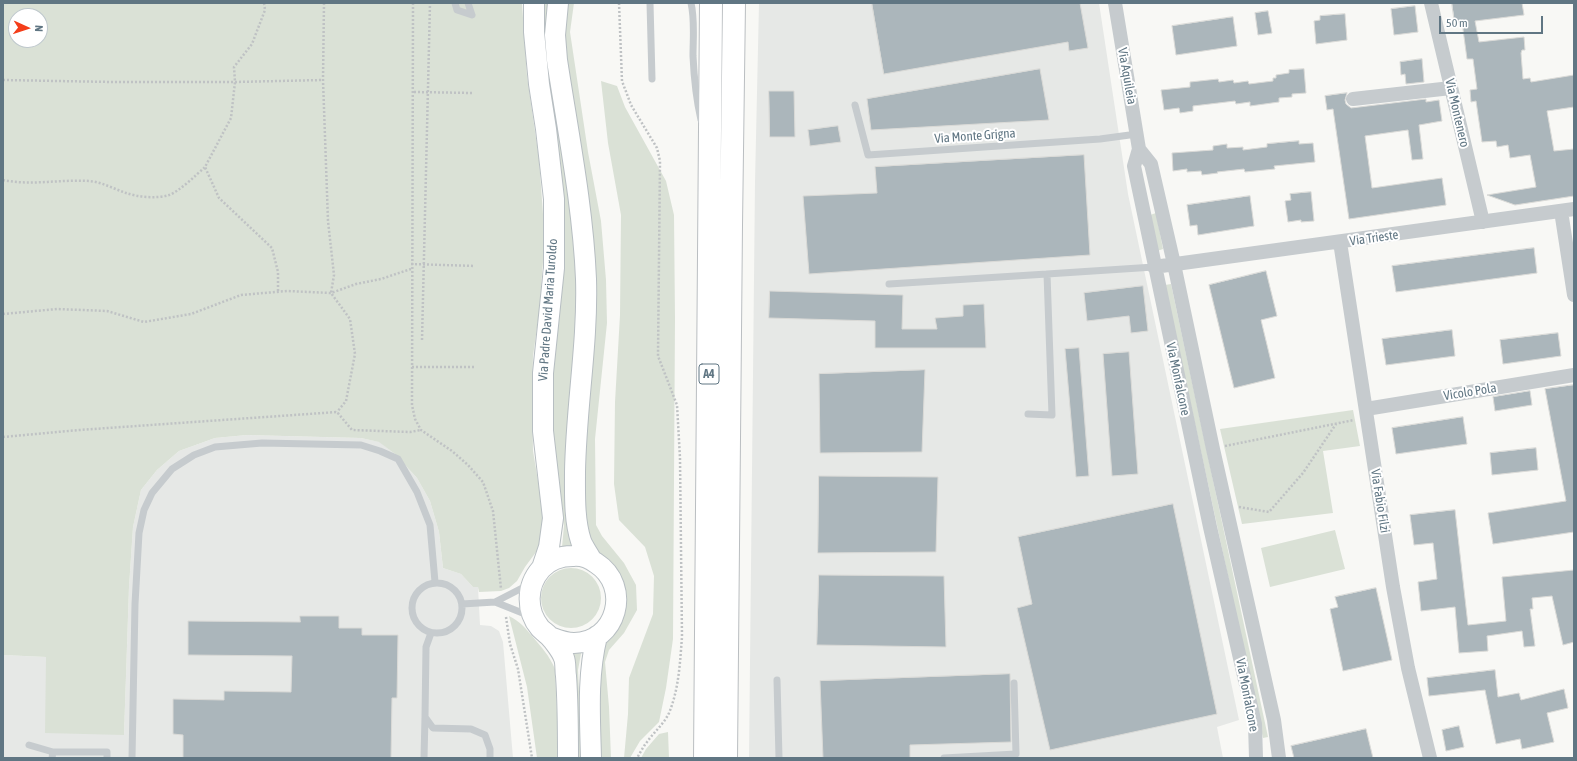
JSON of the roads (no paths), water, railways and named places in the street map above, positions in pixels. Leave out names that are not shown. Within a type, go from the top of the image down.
[{"type":"highway","name":"A4","points":[[705,758],[711,3]]},
{"type":"highway","name":"A4","points":[[726,758],[730,240],[734,3]]},
{"type":"street","name":"Via Padre David Maria Turoldo","points":[[534,3],[534,32],[539,84],[554,199],[554,268],[542,373],[543,431],[553,518],[549,547],[537,575]]},
{"type":"street","points":[[558,3],[555,35],[557,60],[581,222],[586,279],[585,336],[575,448],[575,492],[581,541],[591,559]]},
{"type":"street","name":"Via Aquileia","points":[[1115,3],[1140,149],[1151,164],[1174,264]]},
{"type":"street","name":"Via Montenero","points":[[1431,3],[1483,222]]},
{"type":"street","points":[[1353,99],[1451,88]]},
{"type":"street","name":"Via Aquileia","points":[[1140,149],[1134,166],[1154,267]]},
{"type":"street","points":[[1568,210],[1574,295]]},
{"type":"street","name":"Via Trieste","points":[[1154,267],[1568,210]]},
{"type":"street","name":"Via Fabio Filzi","points":[[1340,242],[1393,587],[1408,668],[1430,758]]},
{"type":"street","name":"Via Monfalcone","points":[[1174,264],[1226,510],[1274,720],[1279,758]]},
{"type":"street","name":"Via Monfalcone","points":[[1154,267],[1210,527],[1255,724],[1256,758]]},
{"type":"street","name":"Vicolo Pola","points":[[1367,415],[1574,375]]},
{"type":"street","points":[[550,637],[574,643],[586,641],[597,636],[607,627],[614,615],[617,602],[616,589],[611,577],[602,566],[591,559],[579,556],[565,556],[553,560],[537,575],[530,600],[533,617],[540,628],[550,637],[564,658],[567,689],[568,758]]},
{"type":"street","points":[[590,758],[589,698],[592,658],[597,636]]},
{"type":"lane","points":[[455,3],[457,10],[472,15],[468,3]]},
{"type":"lane","points":[[650,3],[652,79]]},
{"type":"lane","points":[[691,3],[696,96],[710,153]]},
{"type":"lane","name":"Via Monte Grigna","points":[[855,105],[868,156],[1100,139],[1137,134]]},
{"type":"lane","points":[[889,284],[1154,267]]},
{"type":"lane","points":[[1028,414],[1052,415],[1047,274]]},
{"type":"lane","points":[[132,758],[135,604],[140,533],[144,510],[152,493],[172,469],[194,455],[215,447],[237,444],[277,444],[361,446],[380,451],[398,459],[417,492],[430,525],[435,582]]},
{"type":"lane","points":[[462,604],[495,602],[537,575]]},
{"type":"lane","points":[[435,582],[450,585],[460,596],[462,604],[460,620],[454,627],[447,631],[431,633],[424,630],[413,618],[412,602],[415,594],[424,586],[435,582]]},
{"type":"lane","points":[[495,602],[533,617]]},
{"type":"lane","points":[[424,758],[426,647],[431,633]]},
{"type":"lane","points":[[777,680],[779,758]]},
{"type":"lane","points":[[944,758],[1016,754],[1014,683]]},
{"type":"lane","points":[[425,717],[433,728],[472,729],[484,735],[490,749],[490,758]]},
{"type":"lane","points":[[29,745],[52,755],[107,752],[107,758]]}]
